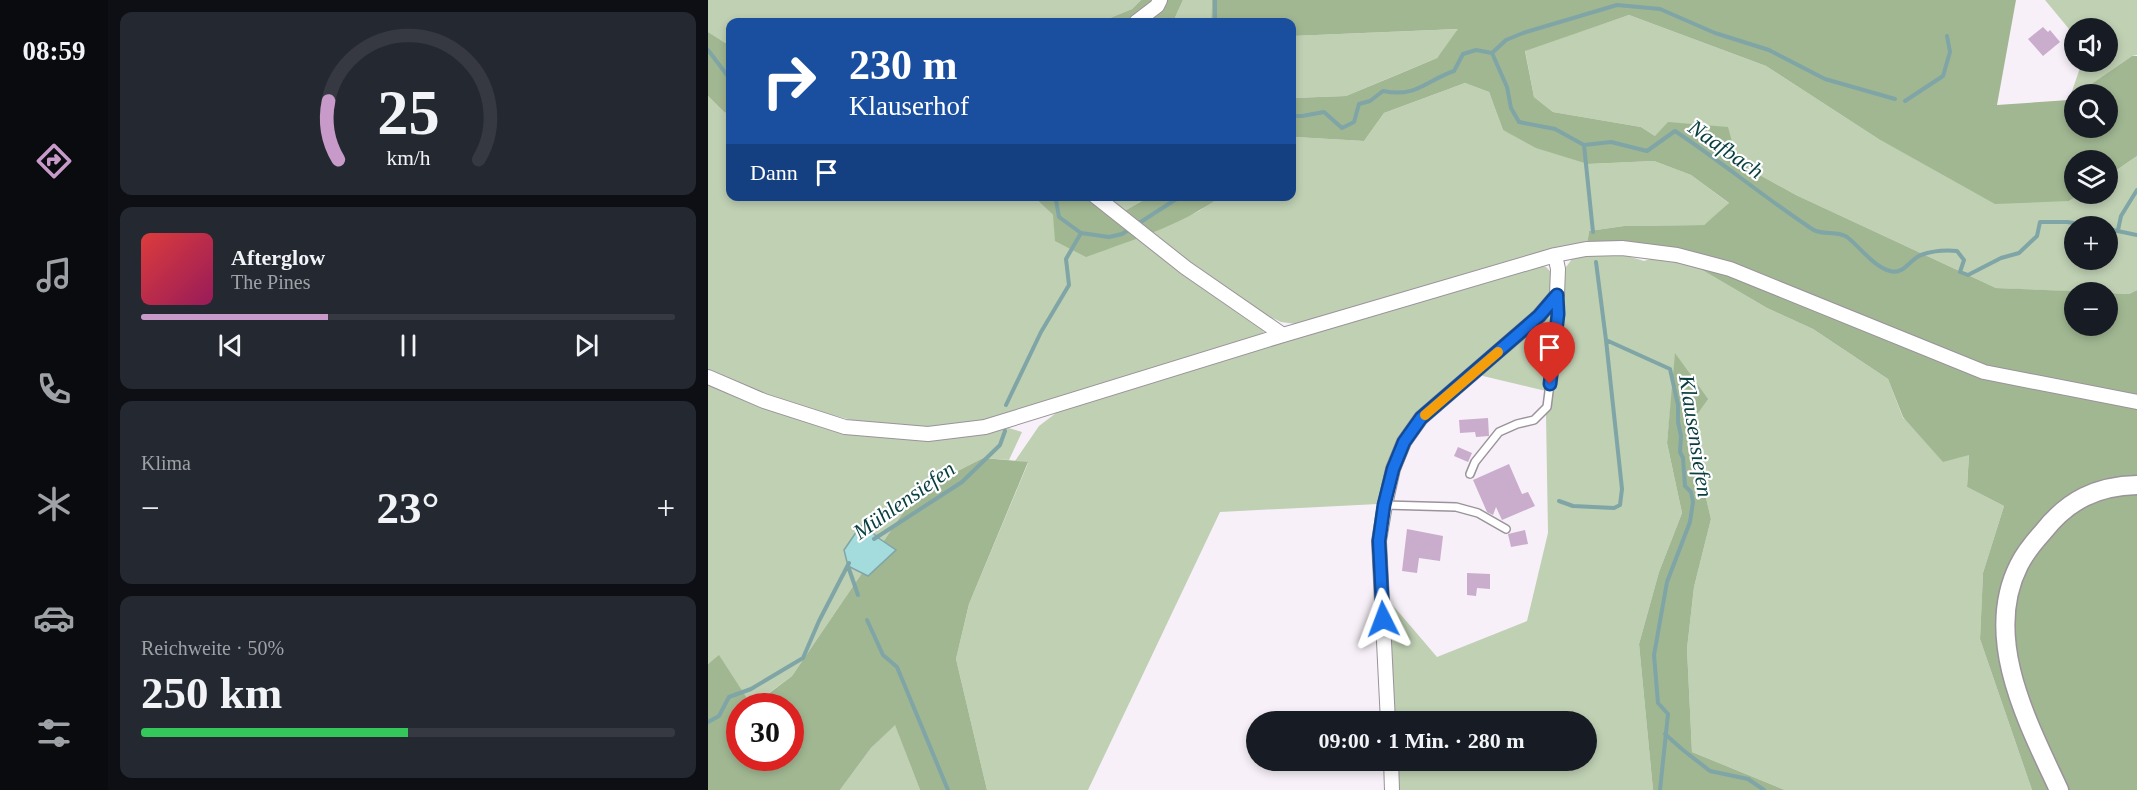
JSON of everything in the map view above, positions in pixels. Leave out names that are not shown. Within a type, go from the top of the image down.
[{"type":"main road","points":[[2059,790],[2028,720],[2010,668],[2005,623],[2011,586],[2026,553],[2046,527],[2072,504],[2088,494],[2106,488],[2137,485]]},
{"type":"street","points":[[1141,18],[1157,6],[1160,0]]},
{"type":"street","points":[[1102,201],[1186,268],[1283,335]]},
{"type":"street","points":[[708,377],[764,401],[844,427],[928,434],[985,427],[1283,335],[1555,255],[1586,249],[1622,248],[1677,255],[1730,269],[1984,372],[2137,402]]},
{"type":"street","points":[[1387,711],[1379,541],[1384,505],[1393,469],[1404,442],[1421,418],[1539,316],[1557,295],[1558,269],[1555,255]]},
{"type":"street","points":[[1391,771],[1392,790]]},
{"type":"lane","points":[[1470,474],[1475,462],[1499,432],[1534,420],[1547,408],[1558,314],[1557,295]]},
{"type":"lane","points":[[1384,505],[1456,507],[1478,513],[1506,529]]},
{"type":"green space","points":[[708,0],[1141,0],[1132,9],[1110,18],[726,18],[726,43],[708,32]]},
{"type":"green space","points":[[1141,0],[1183,0],[1175,18],[1110,18],[1132,9]]},
{"type":"green space","points":[[1183,0],[1212,0],[1211,18],[1175,18]]},
{"type":"green space","points":[[1212,0],[2016,0],[1997,105],[2064,100],[2064,138],[2118,138],[2118,84],[2091,84],[2109,72],[2118,72],[2118,66],[2132,56],[2137,56],[2137,156],[2118,169],[2118,150],[2064,150],[2064,201],[1995,204],[1877,138],[1766,66],[1629,15],[1525,51],[1534,97],[1553,112],[1641,127],[1655,136],[1668,122],[1728,127],[1734,149],[1758,174],[1796,195],[1996,288],[2064,291],[2064,336],[2118,336],[2118,293],[2129,294],[2137,290],[2137,790],[2032,790],[1980,639],[1983,573],[2004,506],[1967,487],[1969,455],[1943,462],[1903,417],[1888,379],[1813,329],[1767,308],[1677,255],[1587,245],[1589,231],[1624,226],[1704,225],[1729,203],[1691,175],[1654,161],[1588,164],[1536,148],[1503,130],[1489,92],[1465,83],[1384,113],[1364,141],[1296,137],[1296,98],[1346,96],[1437,58],[1458,29],[1296,36],[1296,18],[1211,18]]},
{"type":"green space","points":[[2045,0],[2137,0],[2137,55],[2118,66],[2118,18],[2064,18],[2064,23]]},
{"type":"green space","points":[[1629,15],[1766,66],[1877,138],[2064,199],[2064,204],[2118,204],[2118,169],[2137,156],[2137,290],[2129,294],[2118,294],[2118,282],[2064,282],[2064,291],[1996,288],[1796,195],[1758,174],[1734,149],[1655,136],[1641,127],[1553,112],[1534,97],[1525,50]]},
{"type":"green space","points":[[1459,29],[1437,58],[1346,96],[1296,98],[1296,36]]},
{"type":"green space","points":[[708,32],[726,43],[726,112],[708,96]]},
{"type":"green space","points":[[2079,72],[2109,72],[2092,84],[2074,84]]},
{"type":"green space","points":[[1465,83],[1489,92],[1503,130],[1589,164],[1654,161],[1691,175],[1730,204],[1704,225],[1624,226],[1589,231],[1587,245],[1296,324],[1281,322],[1264,314],[1149,234],[1199,211],[1214,201],[1296,201],[1296,137],[1364,141],[1384,113]]},
{"type":"green space","points":[[708,96],[726,112],[726,201],[1038,201],[1053,215],[1141,237],[1264,329],[1259,339],[970,424],[936,429],[870,425],[814,410],[723,381],[708,374]]},
{"type":"green space","points":[[1038,201],[1095,201],[1119,214],[1142,201],[1214,201],[1172,224],[1086,257],[1055,241],[1053,215]]},
{"type":"green space","points":[[1102,201],[1142,201],[1119,214]]},
{"type":"green space","points":[[1582,253],[1618,253],[1644,261],[1650,259],[1686,260],[1767,308],[1813,329],[1888,379],[1903,418],[1969,454],[1967,487],[2004,506],[1983,573],[1980,639],[2032,790],[1785,790],[1692,752],[1687,649],[1694,587],[1711,519],[1689,426],[1676,354],[1667,443],[1682,513],[1659,572],[1639,644],[1653,790],[1398,790],[1397,771],[1597,771],[1597,711],[1395,711],[1390,602],[1437,657],[1527,621],[1548,533],[1546,414],[1551,404],[1564,315],[1561,282],[1563,271],[1572,259]]},
{"type":"green space","points":[[1540,265],[1551,272],[1551,289],[1543,306],[1422,413],[1378,504],[1220,512],[1088,790],[987,790],[956,659],[969,604],[1028,463],[1015,461],[1039,426],[1064,407]]},
{"type":"green space","points":[[1548,312],[1554,317],[1555,324],[1546,391],[1483,376],[1479,371]]},
{"type":"green space","points":[[1675,353],[1708,399],[1689,426],[1711,519],[1694,587],[1687,649],[1692,752],[1785,790],[1653,790],[1639,644],[1659,572],[1682,513],[1667,443]]},
{"type":"green space","points":[[708,383],[858,431],[1005,427],[1022,432],[1009,460],[983,458],[917,492],[792,676],[769,693],[743,693],[719,656],[708,664]]},
{"type":"green space","points":[[983,458],[1028,462],[969,604],[956,659],[987,790],[920,790],[895,725],[871,748],[840,790],[708,790],[708,664],[719,655],[744,693],[726,693],[726,771],[804,771],[804,693],[769,693],[792,676],[917,492]]},
{"type":"green space","points":[[895,724],[920,790],[840,790],[871,748]]},
{"type":"water","points":[[864,524],[877,537],[896,550],[868,576],[848,566],[844,550]]},
{"type":"building","points":[[2043,27],[2048,32],[2050,30],[2060,42],[2043,56],[2028,39]]},
{"type":"building","points":[[1488,418],[1489,436],[1476,437],[1475,432],[1460,433],[1459,420]]},
{"type":"building","points":[[1458,447],[1472,453],[1468,462],[1454,456]]},
{"type":"building","points":[[1509,464],[1522,494],[1528,492],[1535,506],[1502,520],[1496,507],[1493,515],[1487,512],[1473,480]]},
{"type":"building","points":[[1407,529],[1443,536],[1440,561],[1419,558],[1417,573],[1402,571]]},
{"type":"building","points":[[1525,530],[1528,544],[1511,547],[1508,534]]},
{"type":"building","points":[[1467,573],[1490,574],[1490,589],[1477,588],[1476,596],[1467,595]]},
{"type":"waterway","points":[[1215,0],[1215,18]]},
{"type":"waterway","points":[[1492,53],[1506,40],[1523,33],[1617,5],[1660,9],[1715,33],[1769,50],[1825,79],[1895,99]]},
{"type":"waterway","points":[[1905,101],[1943,76],[1950,52],[1947,36]]},
{"type":"waterway","name":"Naafbach","points":[[708,50],[726,74]]},
{"type":"waterway","name":"Naafbach","points":[[1296,116],[1324,112],[1342,128],[1354,122],[1359,104],[1370,101],[1383,91],[1404,92],[1420,87],[1454,71],[1463,54],[1476,50],[1492,53],[1507,87],[1511,108],[1519,122],[1555,129],[1584,145],[1611,142],[1647,151],[1675,131],[1812,229],[1847,237],[1873,261],[1890,271],[1903,269],[1921,255],[1957,251],[1964,260],[1960,272],[1968,275],[2001,258],[2019,253],[2037,236],[2040,222],[2064,222]]},
{"type":"waterway","name":"Klausensiefen","points":[[1584,145],[1593,232]]},
{"type":"waterway","points":[[2118,230],[2121,216],[2137,190]]},
{"type":"waterway","name":"Naafbach","points":[[1056,201],[1059,217],[1081,233],[1109,237],[1122,234],[1130,229]]},
{"type":"waterway","name":"Naafbach","points":[[1136,225],[1173,201]]},
{"type":"waterway","name":"Naafbach","points":[[2118,231],[2137,235]]},
{"type":"waterway","name":"Mühlensiefen","points":[[1006,405],[1041,332],[1069,285],[1066,259],[1081,233]]},
{"type":"waterway","name":"Klausensiefen","points":[[1596,262],[1606,340],[1670,369],[1678,405],[1680,452],[1683,458],[1685,486],[1691,492],[1693,502],[1690,522],[1667,582],[1654,655],[1658,703],[1668,714],[1660,790]]},
{"type":"waterway","points":[[1559,501],[1573,506],[1614,508],[1620,505],[1622,489],[1606,340]]},
{"type":"waterway","name":"Mühlensiefen","points":[[874,539],[962,482],[1000,445],[1005,431]]},
{"type":"waterway","name":"Mühlensiefen","points":[[708,722],[719,716],[729,697],[751,689],[803,658],[849,563]]},
{"type":"waterway","points":[[848,566],[858,595]]},
{"type":"waterway","points":[[867,620],[883,655],[897,667],[948,790]]},
{"type":"waterway","points":[[1665,734],[1710,771],[1748,779],[1764,790]]},
{"type":"slow traffic","points":[[1425,415],[1498,352]]},
{"type":"route","points":[[1383,619],[1379,541],[1384,505],[1393,469],[1404,442],[1421,418],[1539,316],[1557,295],[1558,314],[1550,384]]}]
